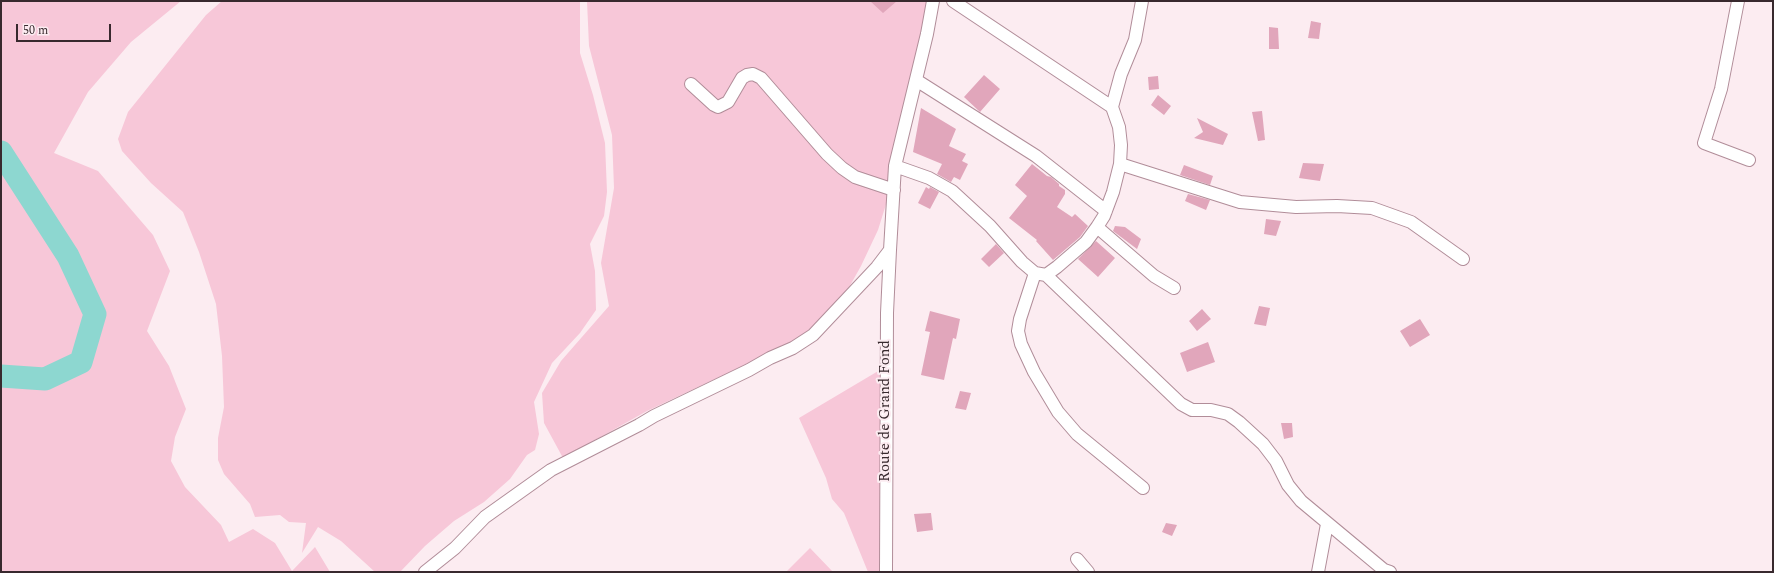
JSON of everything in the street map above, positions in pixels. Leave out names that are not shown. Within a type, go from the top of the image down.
[{"type":"street","name":"Route de Grand Fond","points":[[886,572],[886,313],[894,190],[896,166],[933,1]]},
{"type":"street","points":[[953,1],[1112,107]]},
{"type":"street","points":[[1142,1],[1135,40],[1121,74],[1112,107],[1119,127],[1121,145],[1120,164],[1113,192],[1106,211],[1097,228],[1086,242],[1057,267],[1040,274],[1020,319],[1018,331],[1021,344],[1034,372],[1058,412],[1077,434],[1143,488]]},
{"type":"street","points":[[1738,1],[1721,89],[1704,143],[1749,160]]},
{"type":"street","points":[[691,84],[718,107],[728,102],[742,78],[753,74],[762,78],[827,154],[842,168],[855,177],[894,190]]},
{"type":"street","points":[[916,80],[1036,156],[1106,211]]},
{"type":"street","points":[[1120,164],[1240,202],[1296,207],[1337,206],[1372,208],[1411,222],[1463,259]]},
{"type":"street","points":[[896,166],[929,178],[952,191],[990,226],[1022,262],[1040,274],[1181,404],[1192,410],[1211,410],[1228,414],[1239,422],[1264,444],[1276,461],[1288,485],[1301,501],[1384,570],[1390,572]]},
{"type":"street","points":[[1097,228],[1148,271],[1174,288]]},
{"type":"street","points":[[425,572],[455,548],[486,517],[551,470],[654,416],[793,348],[813,336],[890,250]]},
{"type":"street","points":[[1318,572],[1327,524]]},
{"type":"street","points":[[1077,559],[1088,572]]},
{"type":"shaded area","points":[[1,1],[181,1],[131,42],[88,92],[54,153],[98,171],[153,235],[170,271],[147,331],[169,366],[186,409],[175,437],[171,461],[185,487],[221,525],[229,542],[253,529],[275,543],[292,571],[315,547],[330,572],[1,572]]},
{"type":"shaded area","points":[[222,1],[580,1],[580,53],[593,95],[605,143],[607,192],[604,216],[590,244],[595,271],[596,310],[580,333],[552,363],[534,402],[539,434],[535,450],[527,455],[510,479],[484,502],[454,521],[425,546],[400,572],[375,572],[341,541],[318,527],[302,553],[306,523],[289,522],[280,515],[255,517],[250,504],[224,474],[218,460],[218,438],[224,407],[222,356],[216,304],[199,252],[183,212],[151,183],[122,151],[118,139],[128,112],[206,15]]},
{"type":"shaded area","points":[[587,1],[928,1],[897,169],[878,230],[861,266],[838,307],[798,340],[647,411],[563,458],[544,423],[542,393],[561,361],[609,306],[601,263],[614,188],[612,135],[589,46]]},
{"type":"shaded area","points":[[890,364],[882,572],[868,572],[844,513],[832,499],[826,478],[799,418]]},
{"type":"shaded area","points":[[810,548],[833,572],[786,572]]},
{"type":"building","points":[[870,1],[897,1],[883,13]]},
{"type":"building","points":[[1311,21],[1321,23],[1319,39],[1308,38]]},
{"type":"building","points":[[1269,27],[1278,28],[1279,49],[1269,49]]},
{"type":"building","points":[[984,75],[1000,89],[980,112],[964,97]]},
{"type":"building","points":[[1158,76],[1159,89],[1149,90],[1148,77]]},
{"type":"building","points":[[1158,95],[1171,106],[1164,115],[1151,105]]},
{"type":"building","points":[[921,108],[956,129],[949,146],[966,154],[962,161],[968,164],[960,180],[954,177],[951,182],[937,174],[942,164],[913,152]]},
{"type":"building","points":[[1262,111],[1265,140],[1258,141],[1252,112]]},
{"type":"building","points":[[1197,118],[1228,134],[1223,145],[1194,138],[1203,132]]},
{"type":"building","points":[[1303,163],[1324,164],[1320,181],[1299,178]]},
{"type":"building","points":[[1032,164],[1047,176],[1051,177],[1065,190],[1065,194],[1057,207],[1072,217],[1075,214],[1088,226],[1080,237],[1053,260],[1036,241],[1037,240],[1009,218],[1027,196],[1015,185]]},
{"type":"building","points":[[1184,165],[1213,176],[1210,185],[1180,175]]},
{"type":"building","points":[[926,187],[929,189],[930,187],[939,192],[930,209],[918,203]]},
{"type":"building","points":[[1188,194],[1210,200],[1206,210],[1185,201]]},
{"type":"building","points":[[1266,219],[1281,221],[1276,236],[1264,234]]},
{"type":"building","points":[[1115,226],[1125,227],[1141,239],[1137,249],[1113,231]]},
{"type":"building","points":[[1096,241],[1115,258],[1098,277],[1078,259]]},
{"type":"building","points":[[996,244],[1004,253],[989,267],[981,259]]},
{"type":"building","points":[[1259,306],[1270,308],[1266,326],[1254,324]]},
{"type":"building","points":[[1202,309],[1211,319],[1197,331],[1189,321]]},
{"type":"building","points":[[930,311],[960,319],[956,339],[953,338],[944,380],[921,375],[930,332],[925,331]]},
{"type":"building","points":[[1420,319],[1430,335],[1410,347],[1400,331]]},
{"type":"building","points":[[1208,342],[1215,362],[1187,372],[1180,353]]},
{"type":"building","points":[[960,391],[971,393],[966,410],[955,408]]},
{"type":"building","points":[[1281,423],[1292,423],[1293,437],[1284,439]]},
{"type":"building","points":[[931,513],[933,530],[917,532],[914,514]]},
{"type":"building","points":[[1166,523],[1177,525],[1172,536],[1162,532]]},
{"type":"waterway","points":[[1,152],[68,256],[95,314],[81,362],[45,379],[1,376]]}]
